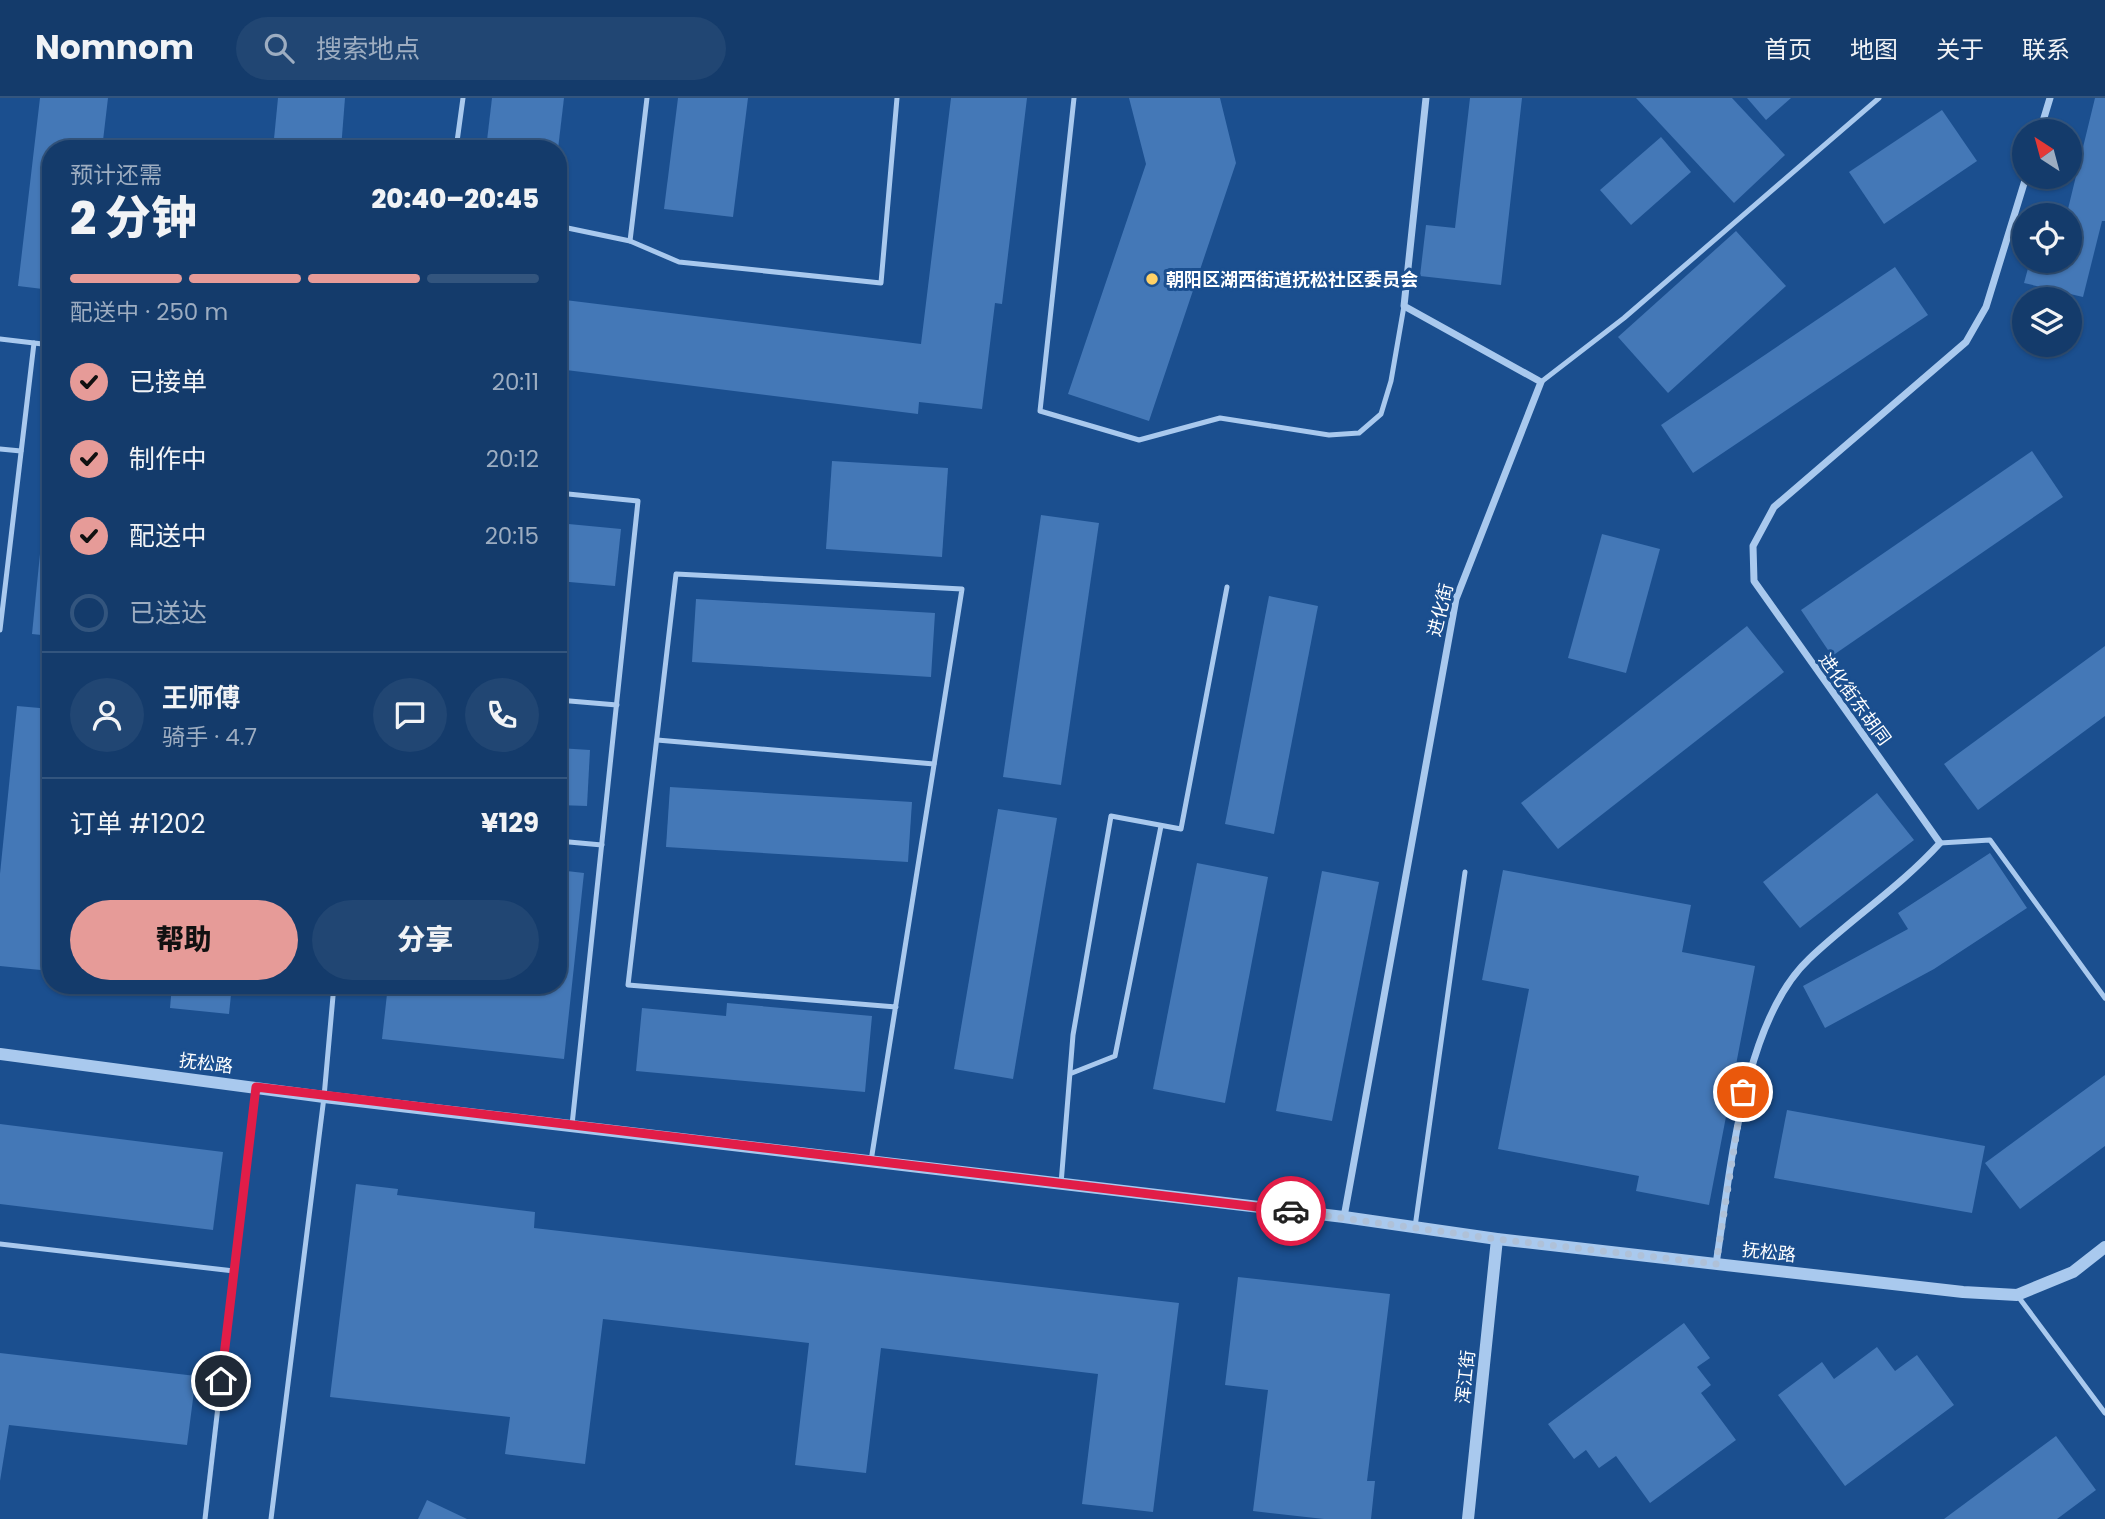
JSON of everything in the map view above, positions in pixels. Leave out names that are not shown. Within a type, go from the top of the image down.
[{"type":"street","points":[[1426,98],[1404,306],[1541,382]]},
{"type":"street","points":[[2044,119],[2050,98]]},
{"type":"street","name":"进化街东胡同","points":[[1940,843],[1754,581],[1753,546],[1774,507],[1966,342],[1986,307],[2022,189]]},
{"type":"street","name":"进化街","points":[[1344,1217],[1456,599],[1541,382]]},
{"type":"street","points":[[1716,1264],[1743,1092],[1778,1000],[1807,960],[1911,875],[1940,843]]},
{"type":"street","name":"抚松路","points":[[0,1054],[324,1097],[1344,1217],[1497,1239],[1950,1290],[2017,1295],[2073,1272],[2105,1247]]},
{"type":"street","name":"浑江街","points":[[1468,1519],[1497,1239]]},
{"type":"lane","points":[[457,140],[463,98]]},
{"type":"lane","points":[[631,241],[647,98]]},
{"type":"lane","points":[[567,228],[631,241],[679,262],[881,283],[897,98]]},
{"type":"lane","points":[[1074,98],[1040,411],[1139,440],[1220,418],[1329,435],[1359,433],[1381,414],[1391,381],[1404,306]]},
{"type":"lane","points":[[1541,382],[1624,318],[1879,98]]},
{"type":"lane","points":[[0,339],[42,344]]},
{"type":"lane","points":[[0,630],[34,343]]},
{"type":"lane","points":[[0,449],[21,451]]},
{"type":"lane","points":[[567,494],[638,502],[572,1126]]},
{"type":"lane","points":[[871,1161],[896,1007],[962,589],[676,574],[628,985],[896,1007]]},
{"type":"lane","points":[[1061,1184],[1073,1035],[1111,816],[1181,829],[1227,587]]},
{"type":"lane","points":[[567,701],[617,705]]},
{"type":"lane","points":[[657,740],[934,764]]},
{"type":"lane","points":[[1072,1073],[1115,1056],[1161,826]]},
{"type":"lane","points":[[1940,843],[1990,840],[2105,998]]},
{"type":"lane","points":[[567,842],[602,845]]},
{"type":"lane","points":[[1415,1227],[1465,872]]},
{"type":"lane","points":[[271,1519],[324,1097],[333,994]]},
{"type":"lane","points":[[205,1519],[256,1087]]},
{"type":"lane","points":[[0,1244],[234,1271]]},
{"type":"lane","points":[[2017,1295],[2105,1413]]},
{"type":"building","points":[[40,98],[108,98],[103,140],[42,140],[42,289],[18,286]]},
{"type":"building","points":[[278,98],[345,98],[342,140],[274,140]]},
{"type":"building","points":[[492,98],[564,98],[559,140],[487,140]]},
{"type":"building","points":[[678,98],[748,98],[733,217],[664,209]]},
{"type":"building","points":[[951,98],[1027,98],[1002,304],[995,303],[982,409],[919,402],[918,414],[567,370],[567,300],[921,344]]},
{"type":"building","name":"朝阳区湖西街道抚松社区委员会","points":[[1129,98],[1220,98],[1236,163],[1149,421],[1068,394],[1146,164]]},
{"type":"building","points":[[1470,98],[1522,98],[1501,285],[1420,276],[1426,225],[1455,228]]},
{"type":"building","points":[[1636,98],[1732,98],[1785,155],[1734,203]]},
{"type":"building","points":[[1747,98],[1791,98],[1766,120]]},
{"type":"building","points":[[2095,98],[2105,98],[2105,221],[2102,221],[2083,297],[2082,287],[2041,287],[2024,283],[2027,273],[2082,273],[2082,203],[2069,203],[2073,189],[2082,189],[2082,151]]},
{"type":"building","points":[[1942,110],[1977,161],[1884,224],[1849,172]]},
{"type":"building","points":[[1661,137],[1691,172],[1631,225],[1600,190]]},
{"type":"building","points":[[1736,231],[1786,286],[1668,393],[1618,337]]},
{"type":"building","points":[[1895,267],[1928,315],[1693,473],[1661,425]]},
{"type":"building","points":[[2032,451],[2063,497],[1832,656],[1801,610]]},
{"type":"building","points":[[832,461],[948,468],[942,557],[826,549]]},
{"type":"building","points":[[1041,515],[1099,523],[1061,785],[1003,777]]},
{"type":"building","points":[[567,524],[621,529],[615,586],[567,582]]},
{"type":"building","points":[[42,534],[42,635],[32,634]]},
{"type":"building","points":[[1602,534],[1660,549],[1626,673],[1568,658]]},
{"type":"building","points":[[1269,596],[1318,606],[1274,834],[1225,824]]},
{"type":"building","points":[[696,599],[935,613],[931,677],[692,662]]},
{"type":"building","points":[[1747,626],[1784,672],[1558,849],[1521,803]]},
{"type":"building","points":[[2105,646],[2105,716],[1978,810],[1944,764]]},
{"type":"building","points":[[17,706],[42,708],[42,970],[0,966],[0,874]]},
{"type":"building","points":[[567,749],[590,750],[587,806],[567,805]]},
{"type":"building","points":[[670,787],[912,802],[908,862],[666,847]]},
{"type":"building","points":[[1877,793],[1914,840],[1800,928],[1763,882]]},
{"type":"building","points":[[998,809],[1057,818],[1013,1079],[954,1069]]},
{"type":"building","points":[[1990,853],[2027,908],[1934,969],[1825,1028],[1803,986],[1908,929],[1898,913]]},
{"type":"building","points":[[1197,863],[1268,877],[1225,1103],[1153,1089]]},
{"type":"building","points":[[1503,870],[1691,905],[1682,952],[1755,966],[1709,1205],[1636,1191],[1639,1176],[1498,1149],[1529,989],[1482,980]]},
{"type":"building","points":[[567,871],[584,873],[564,1059],[382,1039],[387,994],[567,994]]},
{"type":"building","points":[[1322,871],[1379,882],[1332,1121],[1276,1111]]},
{"type":"building","points":[[171,994],[231,994],[229,1014],[170,1008]]},
{"type":"building","points":[[727,1003],[872,1016],[865,1092],[636,1071],[642,1008],[726,1016]]},
{"type":"building","points":[[2105,1075],[2105,1146],[2020,1209],[1985,1163]]},
{"type":"building","points":[[1787,1110],[1985,1146],[1972,1213],[1774,1178]]},
{"type":"building","points":[[0,1124],[223,1152],[213,1230],[0,1204]]},
{"type":"building","points":[[356,1184],[398,1189],[397,1195],[535,1212],[534,1228],[1179,1303],[1153,1512],[1082,1504],[1098,1374],[881,1348],[866,1473],[795,1465],[809,1343],[603,1319],[585,1464],[505,1454],[510,1417],[330,1397]]},
{"type":"building","points":[[1238,1277],[1390,1294],[1367,1481],[1375,1481],[1371,1519],[1324,1519],[1253,1511],[1268,1390],[1225,1385]]},
{"type":"building","points":[[1684,1323],[1710,1358],[1697,1367],[1711,1385],[1701,1393],[1736,1440],[1650,1503],[1616,1456],[1599,1468],[1586,1450],[1574,1459],[1548,1424]]},
{"type":"building","points":[[1877,1347],[1895,1371],[1917,1355],[1954,1405],[1845,1486],[1778,1395],[1822,1362],[1834,1379]]},
{"type":"building","points":[[0,1353],[196,1376],[187,1445],[9,1425],[0,1481]]},
{"type":"building","points":[[2056,1436],[2096,1490],[2057,1519],[1944,1519]]},
{"type":"building","points":[[427,1500],[467,1519],[418,1519]]},
{"type":"way so far","points":[[1291,1211],[1497,1239],[1716,1264],[1743,1092]]},
{"type":"place","name":"朝阳区湖西街道抚松社区委员会","points":[[1152,279]]},
{"type":"route","points":[[221,1381],[256,1087],[1291,1211]]}]
